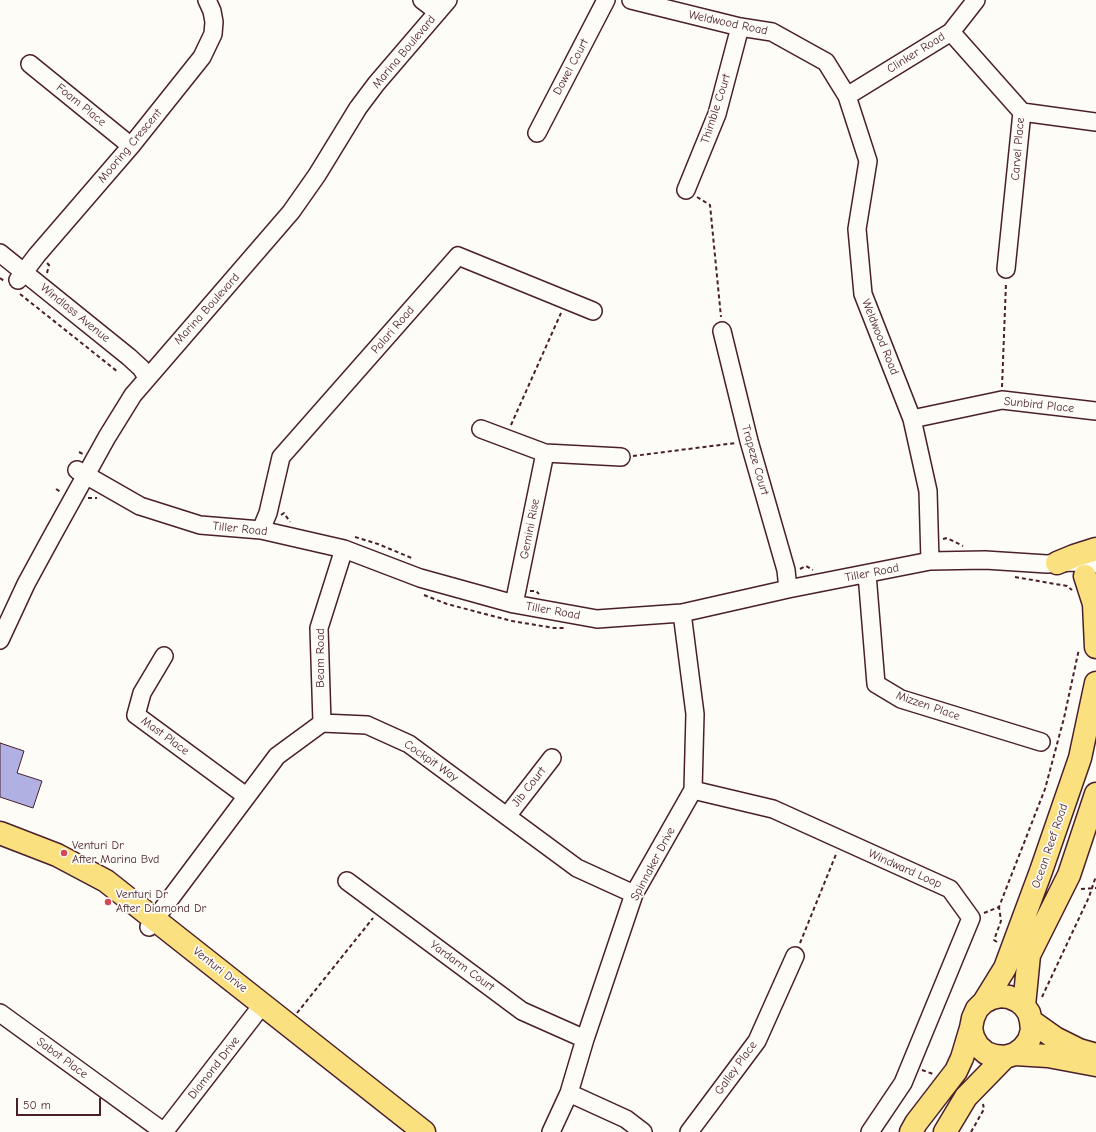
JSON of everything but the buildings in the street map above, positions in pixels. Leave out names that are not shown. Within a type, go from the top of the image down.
[{"type":"main road","points":[[1052,563],[1096,549]]},
{"type":"main road","points":[[1088,648],[1094,604],[1091,583]]},
{"type":"main road","name":"Ocean Reef Road","points":[[984,1002],[1005,968],[1041,871],[1080,758],[1096,683]]},
{"type":"main road","name":"Ocean Reef Road","points":[[1032,1010],[1029,955],[1069,876],[1096,794]]},
{"type":"main road","name":"Venturi Drive","points":[[0,833],[57,855],[106,881],[152,923],[260,1008],[424,1132]]},
{"type":"main road","name":"Venturi Drive","points":[[0,843],[84,880],[152,923]]},
{"type":"main road","points":[[911,1132],[919,1118],[956,1071],[962,1058],[977,1009],[984,1002],[992,998],[1005,997],[1018,1001],[1032,1010],[1055,1038],[1079,1050],[1096,1055]]},
{"type":"main road","name":"Venturi Drive","points":[[260,1008],[411,1132]]},
{"type":"main road","points":[[945,1132],[966,1097],[1010,1055],[1023,1048],[1029,1040],[1032,1030],[1032,1010]]},
{"type":"main road","points":[[971,1028],[973,1037],[978,1046],[995,1056],[1048,1056],[1096,1065]]},
{"type":"street","name":"Mooring Crescent","points":[[16,281],[131,146],[202,57],[213,34],[214,22],[212,11],[207,0]]},
{"type":"street","name":"Dowel Court","points":[[537,133],[606,0]]},
{"type":"street","name":"Weldwood Road","points":[[631,0],[740,27],[772,32],[826,62],[847,96],[868,161],[857,229],[863,294],[912,419],[928,491],[930,561]]},
{"type":"street","name":"Clinker Road","points":[[847,96],[951,32],[976,0]]},
{"type":"street","name":"Marina Boulevard","points":[[0,640],[82,472],[103,424],[136,375],[291,212],[317,175],[358,108],[435,4]]},
{"type":"street","name":"Thimble Court","points":[[686,190],[717,114],[740,27]]},
{"type":"street","name":"Carvel Place","points":[[951,32],[1022,112],[1006,268]]},
{"type":"street","name":"Foam Place","points":[[30,64],[131,146]]},
{"type":"street","points":[[1022,112],[1096,122]]},
{"type":"street","name":"Windlass Avenue","points":[[0,253],[16,281]]},
{"type":"street","name":"Palari Road","points":[[261,530],[268,513],[281,457],[458,256],[593,311]]},
{"type":"street","name":"Windlass Avenue","points":[[0,266],[16,281],[82,331],[136,375]]},
{"type":"street","name":"Trapeze Court","points":[[722,331],[749,441],[786,570],[788,589]]},
{"type":"street","name":"Sunbird Place","points":[[912,419],[1002,400],[1096,411]]},
{"type":"street","points":[[481,429],[545,453],[621,457]]},
{"type":"street","name":"Gemini Rise","points":[[514,604],[545,453]]},
{"type":"street","name":"Marina Boulevard","points":[[0,616],[37,541],[82,472]]},
{"type":"street","name":"Tiller Road","points":[[82,472],[140,506],[200,525],[261,530],[344,548],[420,578],[514,604],[598,619],[682,612],[930,561],[985,560],[1052,563],[1071,562],[1091,583]]},
{"type":"street","name":"Beam Road","points":[[322,723],[319,628],[344,548]]},
{"type":"street","name":"Mizzen Place","points":[[867,574],[876,684],[901,699],[1041,742]]},
{"type":"street","name":"Spinnaker Drive","points":[[551,1132],[568,1093],[634,894],[693,790],[695,714],[682,612]]},
{"type":"street","name":"Mast Place","points":[[164,656],[142,693],[136,715],[246,796]]},
{"type":"street","points":[[152,923],[246,796],[278,756],[322,723]]},
{"type":"street","name":"Cockpit Way","points":[[322,723],[367,725],[409,744],[577,868],[634,894]]},
{"type":"street","name":"Jib Court","points":[[507,816],[552,758]]},
{"type":"street","name":"Windward Loop","points":[[693,790],[773,809],[950,889],[971,918]]},
{"type":"street","name":"Yardarm Court","points":[[347,881],[522,1011],[585,1039]]},
{"type":"street","points":[[870,1132],[903,1083],[971,918]]},
{"type":"street","name":"Galley Place","points":[[689,1132],[757,1041],[795,956]]},
{"type":"street","name":"Diamond Drive","points":[[164,1132],[260,1008]]},
{"type":"street","name":"Sabot Place","points":[[0,1012],[164,1132]]},
{"type":"street","points":[[568,1093],[626,1119],[643,1132]]},
{"type":"path","points":[[686,190],[710,205],[722,331]]},
{"type":"path","points":[[1002,400],[1006,268]]},
{"type":"path","points":[[0,278],[16,281],[136,375]]},
{"type":"path","points":[[505,437],[567,300]]},
{"type":"path","points":[[621,457],[749,441]]},
{"type":"path","points":[[82,500],[88,498],[99,498]]},
{"type":"path","points":[[1013,577],[1067,586],[1077,593],[1091,583]]},
{"type":"path","points":[[419,593],[447,604],[512,621],[554,628],[569,628]]},
{"type":"path","points":[[994,940],[1001,921],[999,907],[1045,788],[1064,718],[1088,648]]},
{"type":"path","points":[[795,956],[842,840]]},
{"type":"path","points":[[1032,1010],[1089,897],[1096,876]]},
{"type":"path","points":[[294,1017],[382,907]]},
{"type":"path","points":[[971,918],[999,907]]},
{"type":"path","points":[[971,1132],[984,1109]]},
{"type":"place","name":"Venturi Dr After Marina Bvd","points":[[64,853]]},
{"type":"place","name":"Venturi Dr After Diamond Dr","points":[[108,902]]}]
